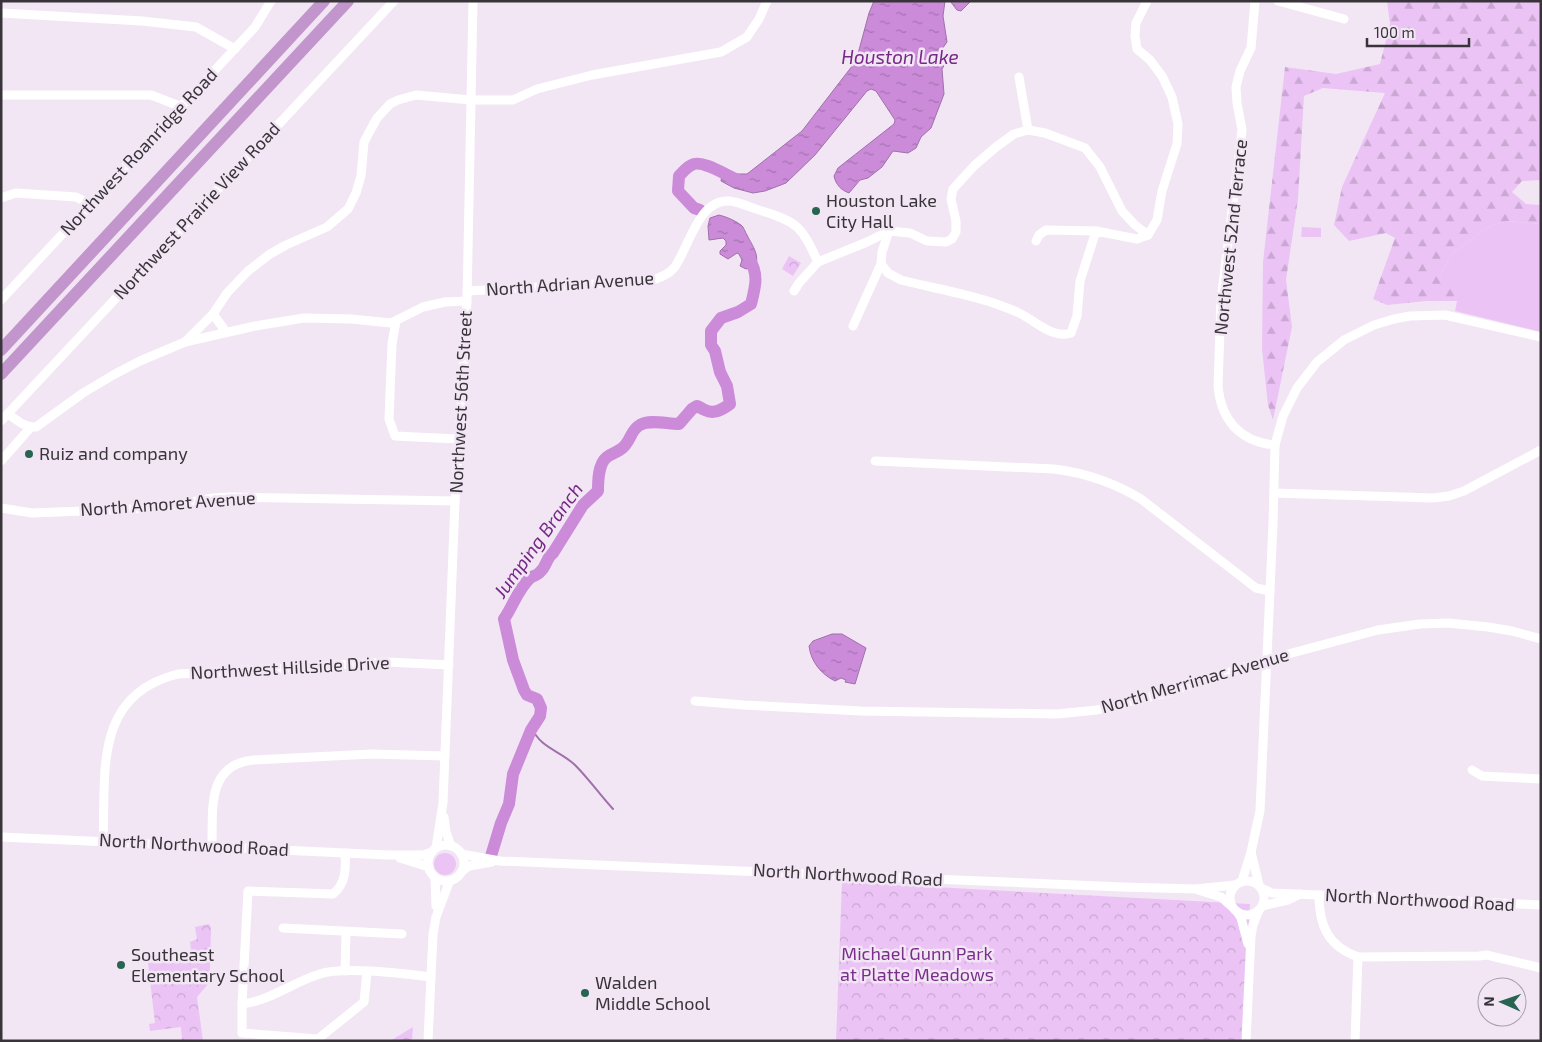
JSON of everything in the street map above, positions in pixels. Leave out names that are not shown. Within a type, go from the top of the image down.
[{"type":"highway","points":[[1,350],[324,1]]},
{"type":"highway","points":[[1,374],[348,1]]},
{"type":"street","name":"Northwest Roanridge Road","points":[[1,300],[235,49],[258,23],[271,1]]},
{"type":"street","name":"Northwest Prairie View Road","points":[[1,421],[394,1]]},
{"type":"street","name":"Northwest 56th Street","points":[[434,850],[442,803],[445,756],[455,501],[467,296],[473,1]]},
{"type":"street","points":[[185,342],[213,314],[234,285],[260,262],[299,238],[327,227],[348,209],[356,193],[364,142],[377,118],[390,104],[416,95],[471,100],[513,100],[537,90],[592,75],[722,52],[747,37],[759,19],[767,1]]},
{"type":"street","points":[[1036,241],[1038,235],[1046,230],[1096,231],[1137,239],[1148,235],[1157,220],[1162,191],[1177,144],[1178,124],[1172,97],[1162,76],[1150,60],[1137,49],[1136,23],[1147,1]]},
{"type":"street","name":"Northwest 52nd Terrace","points":[[1255,1],[1251,48],[1240,71],[1236,87],[1242,130],[1221,300],[1218,386],[1219,399],[1223,410],[1234,427],[1247,438],[1274,445]]},
{"type":"street","points":[[1278,1],[1344,20]]},
{"type":"street","points":[[1,14],[142,21],[196,27],[235,49]]},
{"type":"street","points":[[1019,77],[1028,130]]},
{"type":"street","points":[[1,95],[152,95],[182,106]]},
{"type":"street","points":[[794,291],[818,262],[889,231],[910,232],[927,241],[946,242],[952,239],[956,232],[956,220],[951,199],[953,189],[974,166],[996,147],[1014,134],[1028,130],[1045,133],[1085,148],[1100,167],[1122,211],[1148,235]]},
{"type":"street","points":[[1,198],[16,193],[76,197],[84,200],[89,206]]},
{"type":"street","name":"North Adrian Avenue","points":[[1,461],[31,427],[40,424],[83,393],[140,361],[185,342],[226,332],[304,318],[350,319],[386,324],[423,307],[467,296],[651,282],[664,276],[674,268],[700,219],[708,208],[716,204],[729,201],[784,218],[805,234],[818,262]]},
{"type":"street","points":[[853,326],[881,264],[882,252],[889,231]]},
{"type":"street","points":[[881,264],[888,273],[901,280],[995,303],[1021,314],[1051,332],[1064,335],[1071,333],[1077,316],[1080,281],[1096,231]]},
{"type":"street","points":[[213,314],[226,332]]},
{"type":"street","points":[[1250,951],[1241,918],[1231,906],[1230,895],[1238,883],[1251,852],[1260,811],[1274,493],[1274,445],[1290,402],[1307,375],[1318,362],[1344,340],[1374,325],[1410,316],[1445,315],[1541,337]]},
{"type":"street","points":[[396,321],[392,344],[389,419],[395,436],[458,439]]},
{"type":"street","points":[[8,414],[31,427]]},
{"type":"street","points":[[1274,493],[1433,498],[1448,496],[1464,491],[1541,450]]},
{"type":"street","points":[[875,461],[1054,469],[1102,479],[1125,489],[1141,499],[1256,588],[1270,591]]},
{"type":"street","name":"North Amoret Avenue","points":[[1,508],[32,512],[159,508],[229,497],[455,501]]},
{"type":"street","name":"North Merrimac Avenue","points":[[695,700],[744,705],[861,711],[1057,714],[1097,710],[1170,692],[1266,660],[1378,630],[1420,624],[1448,623],[1512,631],[1541,639]]},
{"type":"street","name":"Northwest Hillside Drive","points":[[103,841],[109,740],[123,708],[137,693],[156,681],[178,674],[387,662],[449,665]]},
{"type":"street","points":[[212,846],[215,789],[226,772],[239,763],[254,760],[372,754],[445,756]]},
{"type":"street","points":[[1472,770],[1482,776],[1541,779]]},
{"type":"street","name":"Northwest 56th Street","points":[[442,803],[446,832],[451,846]]},
{"type":"street","name":"North Northwood Road","points":[[1,837],[388,855],[423,855],[434,850]]},
{"type":"street","points":[[428,1041],[437,892],[435,877],[429,867],[429,856],[434,850],[446,845],[451,846],[461,854],[463,860],[462,871],[450,880],[444,881],[435,877]]},
{"type":"street","points":[[1246,1041],[1253,925],[1264,896],[1251,852]]},
{"type":"street","points":[[345,853],[344,879],[341,886],[333,894],[248,891],[242,1033],[318,1039],[364,1002],[366,972]]},
{"type":"street","name":"North Northwood Road","points":[[461,854],[500,860],[1195,889],[1238,883]]},
{"type":"street","name":"North Northwood Road","points":[[388,855],[429,867]]},
{"type":"street","name":"North Northwood Road","points":[[462,871],[469,866],[500,860]]},
{"type":"street","points":[[436,916],[450,880]]},
{"type":"street","points":[[1238,883],[1251,881],[1260,887]]},
{"type":"street","name":"North Northwood Road","points":[[1260,887],[1272,892],[1300,894],[1541,905]]},
{"type":"street","name":"North Northwood Road","points":[[1195,889],[1221,897],[1231,906]]},
{"type":"street","name":"North Northwood Road","points":[[1261,908],[1288,900],[1300,894]]},
{"type":"street","points":[[1320,895],[1320,914],[1330,938],[1346,952],[1358,957],[1487,955],[1541,968]]},
{"type":"street","points":[[1238,913],[1247,915],[1256,913],[1261,908]]},
{"type":"street","points":[[283,928],[402,934]]},
{"type":"street","points":[[344,971],[346,932]]},
{"type":"street","points":[[1355,1041],[1358,957]]},
{"type":"street","points":[[242,1004],[256,1002],[322,973],[344,971],[431,977]]},
{"type":"green space","points":[[1387,1],[1541,1],[1541,180],[1522,181],[1512,192],[1526,204],[1541,205],[1541,224],[1508,221],[1490,226],[1452,254],[1440,274],[1458,291],[1457,301],[1426,301],[1387,305],[1373,299],[1395,238],[1386,233],[1349,241],[1334,225],[1342,187],[1385,93],[1323,88],[1304,96],[1298,199],[1286,280],[1292,327],[1273,420],[1268,405],[1262,349],[1263,262],[1285,67],[1336,74],[1380,64],[1390,24]]},
{"type":"green space","points":[[1508,221],[1541,224],[1541,332],[1455,311],[1457,301],[1440,274],[1452,254],[1490,226]]},
{"type":"green space","points":[[1302,227],[1321,228],[1321,237],[1301,237]]},
{"type":"green space","points":[[789,256],[801,263],[793,276],[782,269]]},
{"type":"green space","points":[[445,853],[453,856],[456,864],[453,872],[445,875],[437,872],[434,864],[437,856]]},
{"type":"green space","name":"Michael Gunn Park at Platte Meadows","points":[[842,882],[1250,904],[1242,1041],[836,1041]]},
{"type":"green space","points":[[209,924],[211,928],[208,984],[197,997],[203,1041],[182,1041],[181,1027],[150,1031],[149,1024],[155,1023],[148,963],[192,958],[190,942],[197,939],[195,927]]},
{"type":"green space","points":[[413,1027],[412,1041],[390,1041]]},
{"type":"water","name":"Houston Lake","points":[[874,1],[945,1],[943,16],[947,42],[942,49],[948,59],[942,69],[944,94],[931,128],[921,137],[916,148],[908,153],[893,151],[882,167],[868,178],[860,180],[849,193],[841,189],[834,176],[838,168],[894,124],[895,120],[876,91],[871,89],[867,91],[815,155],[786,183],[765,191],[753,193],[734,188],[721,181],[722,174],[726,170],[737,174],[747,174],[802,131],[856,61]]},
{"type":"water","name":"Houston Lake","points":[[950,1],[971,1],[961,11],[957,10]]},
{"type":"water","points":[[719,215],[733,220],[743,227],[755,252],[757,260],[754,270],[740,266],[742,260],[737,253],[728,259],[720,254],[720,251],[726,245],[726,241],[723,238],[709,240],[708,226],[710,218]]},
{"type":"water","points":[[832,634],[842,634],[866,648],[855,684],[845,682],[846,680],[841,678],[835,681],[830,678],[817,667],[812,657],[809,646],[813,641]]},
{"type":"waterway","name":"Jumping Branch","points":[[700,210],[694,208],[678,191],[679,176],[687,168],[694,164],[704,165],[738,180]]},
{"type":"waterway","name":"Jumping Branch","points":[[491,856],[509,804],[513,774],[531,730],[540,716],[541,708],[537,699],[527,695],[524,690],[513,660],[504,619],[522,587],[530,578],[542,570],[583,505],[598,491],[599,473],[604,460],[624,447],[637,427],[649,422],[679,424],[697,406],[715,412],[730,404],[727,386],[720,372],[715,351],[711,345],[711,331],[721,318],[738,312],[751,304],[756,280],[754,268],[748,256]]},
{"type":"waterway","points":[[532,728],[545,745],[575,765],[613,809]]},
{"type":"place","name":"Houston Lake City Hall","points":[[816,211]]},
{"type":"place","name":"Ruiz and company","points":[[29,454]]},
{"type":"place","name":"Southeast Elementary School","points":[[121,965]]},
{"type":"place","name":"Walden Middle School","points":[[585,993]]}]
